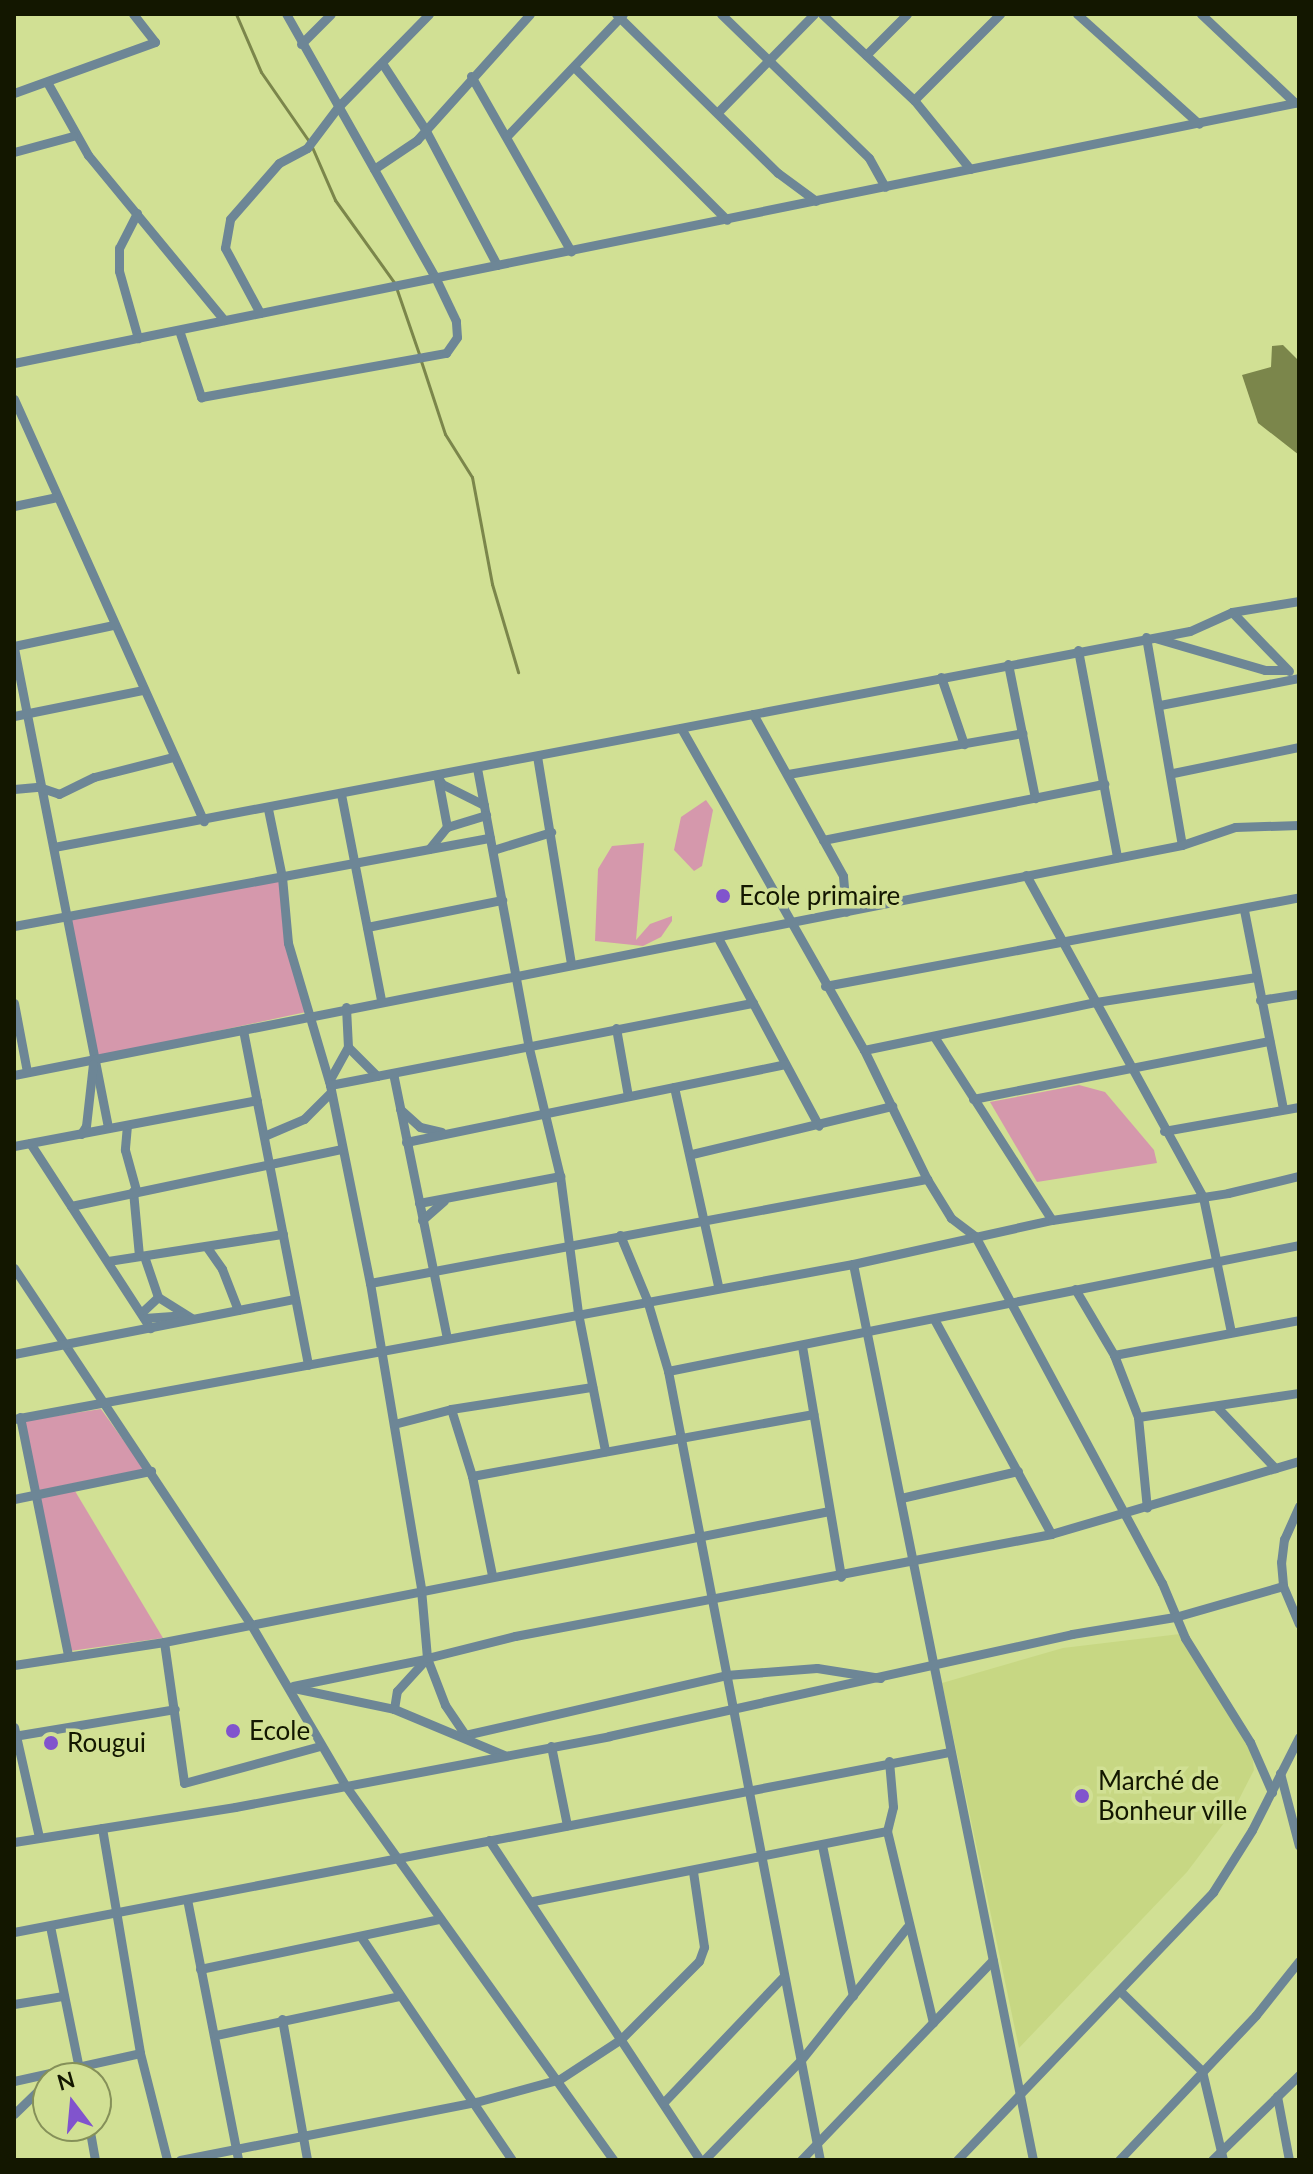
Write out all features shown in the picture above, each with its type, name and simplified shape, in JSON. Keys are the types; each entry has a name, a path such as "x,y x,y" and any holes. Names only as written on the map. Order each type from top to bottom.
{"street":[{"path":"14,93 155,42 133,14"},
{"path":"179,330 201,397 446,353 459,330 435,277 286,14"},
{"path":"301,44 331,14"},
{"path":"260,313 225,248 225,229 236,210 279,163 307,148 338,107 429,14"},
{"path":"374,169 404,150 530,14"},
{"path":"721,14 869,158 885,187"},
{"path":"719,111 814,14"},
{"path":"822,14 914,100 970,169"},
{"path":"866,55 907,14"},
{"path":"914,100 1000,14"},
{"path":"1077,14 1199,124"},
{"path":"1201,14 1297,103"},
{"path":"507,136 620,15 778,173 816,201"},
{"path":"382,63 425,129 497,265"},
{"path":"574,67 727,220"},
{"path":"471,76 571,251"},
{"path":"47,82 73,136 224,320"},
{"path":"14,363 1297,103"},
{"path":"14,152 73,136"},
{"path":"137,213 119,248 119,271 138,338"},
{"path":"14,399 204,821"},
{"path":"14,506 57,497"},
{"path":"54,847 268,809 1078,650 1190,631 1232,612 1299,601"},
{"path":"1232,612 1287,670 1299,677"},
{"path":"108,1128 14,647 114,625"},
{"path":"1148,637 1265,670 1287,670"},
{"path":"1148,637 1173,773 1182,845"},
{"path":"1078,650 1117,857"},
{"path":"1008,664 1035,798"},
{"path":"941,677 964,744"},
{"path":"1160,705 1299,677"},
{"path":"14,716 143,690"},
{"path":"753,714 843,876 846,912"},
{"path":"681,728 864,1050 927,1179 951,1218 975,1236 1008,1304 1126,1515 1175,1617 1250,1742 1272,1792"},
{"path":"788,774 1022,733"},
{"path":"1173,773 1299,747"},
{"path":"537,756 571,963"},
{"path":"14,789 39,787 59,794 94,777 173,757"},
{"path":"477,768 528,1044 548,1111 578,1313 605,1451"},
{"path":"437,776 442,784 485,810"},
{"path":"437,776 447,827"},
{"path":"823,840 1104,784"},
{"path":"341,794 381,1000"},
{"path":"268,809 282,877 288,943 330,1086 370,1283 379,1353 421,1589 427,1658 445,1705 465,1735"},
{"path":"429,849 447,827 485,810"},
{"path":"14,1075 514,973 718,938 1182,845 1235,827 1298,829"},
{"path":"493,850 551,832"},
{"path":"14,926 490,838"},
{"path":"1026,875 1096,1002 1128,1068 1203,1197 1231,1332"},
{"path":"825,986 1244,910 1299,897"},
{"path":"367,927 502,900"},
{"path":"1244,910 1283,1109"},
{"path":"718,938 819,1126"},
{"path":"864,1050 935,1038 1096,1002 1256,977"},
{"path":"1260,1000 1299,994"},
{"path":"14,1003 27,1072"},
{"path":"330,1086 528,1044 753,1003"},
{"path":"264,1136 304,1119 330,1086 348,1047 346,1007"},
{"path":"616,1028 628,1096"},
{"path":"243,1030 308,1365"},
{"path":"935,1038 1052,1220"},
{"path":"973,1099 1269,1041"},
{"path":"348,1047 377,1076"},
{"path":"81,1134 86,1126 94,1059"},
{"path":"406,1142 785,1064"},
{"path":"393,1073 447,1338"},
{"path":"674,1087 692,1154 718,1286"},
{"path":"14,1146 257,1100"},
{"path":"692,1154 819,1126 892,1106"},
{"path":"1164,1131 1299,1107"},
{"path":"400,1109 420,1127 450,1133"},
{"path":"127,1125 125,1150 142,1256 158,1297 185,1310 183,1315"},
{"path":"30,1143 150,1328"},
{"path":"71,1206 134,1191 270,1168 342,1149"},
{"path":"419,1203 560,1176"},
{"path":"68,1655 17,1418 379,1353 718,1286 853,1264 1052,1220 1203,1197 1299,1176"},
{"path":"370,1283 927,1179"},
{"path":"422,1220 450,1197"},
{"path":"108,1261 283,1234"},
{"path":"620,1235 647,1300 668,1371 820,2160"},
{"path":"668,1371 1299,1245"},
{"path":"206,1246 238,1310"},
{"path":"853,1264 868,1330 888,1458 901,1498 915,1563 932,1667 1033,2160"},
{"path":"14,1268 250,1623 345,1785 440,1919 560,2079 613,2160"},
{"path":"1075,1289 1114,1355 1138,1417 1147,1508"},
{"path":"143,1316 158,1297"},
{"path":"14,1354 295,1299"},
{"path":"143,1316 183,1315 194,1319"},
{"path":"934,1319 1051,1534"},
{"path":"1114,1355 1299,1320"},
{"path":"802,1346 841,1577"},
{"path":"394,1424 451,1409 592,1387"},
{"path":"1138,1417 1299,1393"},
{"path":"1216,1406 1275,1468"},
{"path":"451,1409 472,1476 492,1575"},
{"path":"472,1476 813,1414"},
{"path":"289,1687 711,1598 841,1577 1051,1534 1126,1515 1299,1461"},
{"path":"14,1499 151,1471"},
{"path":"901,1498 1018,1471"},
{"path":"1299,1506 1284,1539 1283,1586 1299,1624"},
{"path":"14,1665 164,1642 697,1534 829,1511"},
{"path":"14,1842 551,1746 1175,1617 1283,1586"},
{"path":"164,1642 184,1783 320,1746"},
{"path":"394,1709 397,1691 427,1658"},
{"path":"465,1735 726,1675 817,1668 880,1678"},
{"path":"289,1687 394,1709 465,1735 504,1755"},
{"path":"39,1837 15,1733 175,1709"},
{"path":"957,2160 1213,1892 1272,1792 1299,1737"},
{"path":"551,1746 567,1825"},
{"path":"14,1932 889,1761 950,1752"},
{"path":"889,1761 893,1807 887,1831 907,1927 933,2023"},
{"path":"1280,1773 1299,1846"},
{"path":"102,1828 119,1913 140,2053 167,2160"},
{"path":"533,1901 693,1872 887,1831"},
{"path":"489,1840 533,1901 702,2160 801,2060 907,1927"},
{"path":"822,1845 853,1996"},
{"path":"180,2160 237,2156 302,2137 476,2102 560,2079 621,2039 699,1961 704,1947 693,1872"},
{"path":"187,1899 216,2035 237,2156"},
{"path":"200,1969 440,1919"},
{"path":"50,1926 77,2062"},
{"path":"361,1937 399,1996 476,2102 512,2160"},
{"path":"801,2160 993,1960"},
{"path":"1119,2160 1299,1961"},
{"path":"663,2103 784,1976"},
{"path":"1120,1991 1202,2071 1222,2155"},
{"path":"14,2004 63,1996"},
{"path":"216,2035 399,1996"},
{"path":"282,2019 307,2160"},
{"path":"94,2062 140,2053"},
{"path":"1212,2160 1222,2155 1299,2075"},
{"path":"1277,2096 1289,2160"},
{"path":"14,2114 32,2097"}],"shaded area":[{"path":"1283,345 1299,361 1299,455 1258,423 1242,375 1271,367 1272,346"},
{"path":"706,800 713,810 702,866 694,871 674,850 681,817"},
{"path":"644,843 636,940 650,924 672,916 672,921 661,937 643,946 595,941 598,869 612,846"},
{"path":"279,880 306,1012 96,1057 71,920"},
{"path":"1079,1085 1105,1092 1154,1150 1157,1163 1037,1182 990,1102"},
{"path":"101,1409 144,1469 36,1491 23,1421"},
{"path":"75,1491 163,1638 70,1651 37,1499"},
{"path":"1180,1634 1251,1745 1254,1770 1233,1811 1187,1872 1019,2048 942,1683 1063,1648"}],"waterway":[{"path":"236,14 261,72 308,140"},
{"path":"312,147 335,200 394,282"},
{"path":"397,290 419,354"},
{"path":"421,361 445,434 472,477 492,584 518,672"}],"place":[{"name":"Ecole primaire","path":"723,896"},
{"name":"Ecole","path":"233,1731"},
{"name":"Rougui","path":"51,1743"},
{"name":"Marché de Bonheur ville","path":"1082,1796"}]}
